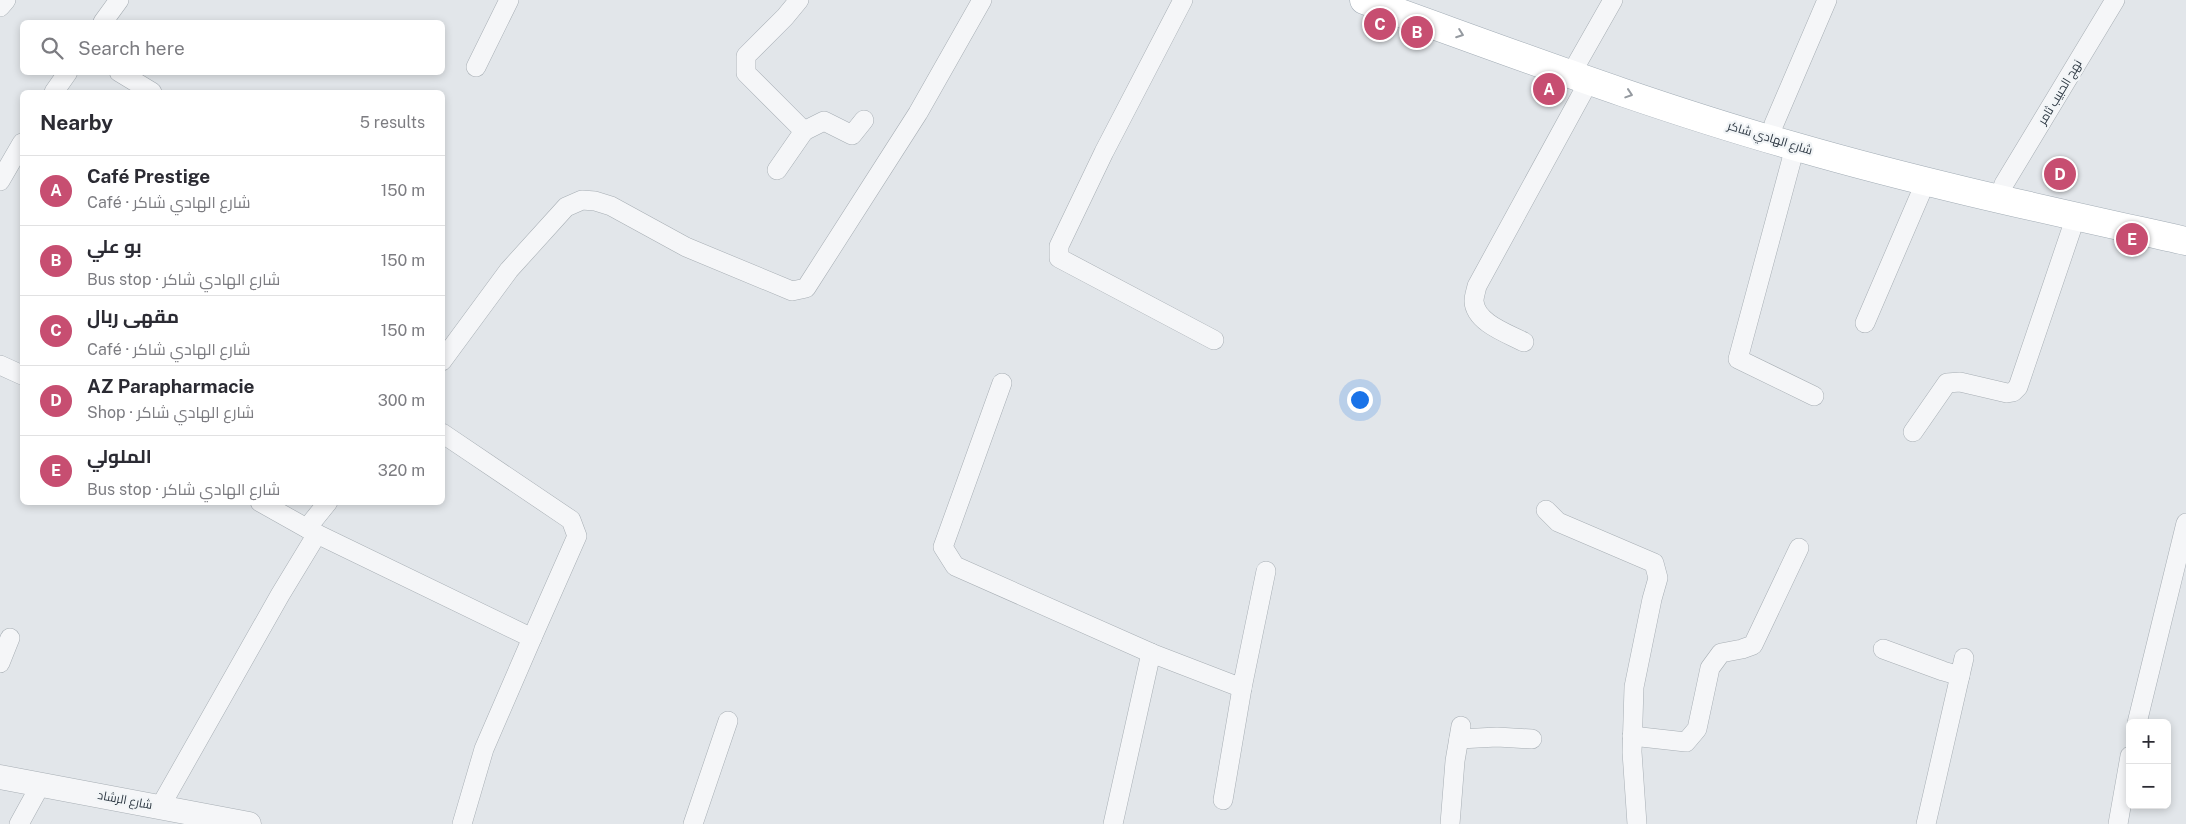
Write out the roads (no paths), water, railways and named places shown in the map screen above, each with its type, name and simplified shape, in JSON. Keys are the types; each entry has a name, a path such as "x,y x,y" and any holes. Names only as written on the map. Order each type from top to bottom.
{"main road":[{"name":"شارع الهادي شاكر","path":"1364,0 1926,181 2002,191 2076,216 2186,241"},
{"name":"شارع الهادي شاكر","path":"1417,0 1580,71 1774,124 1799,140 2002,191 2186,227"}],"street":[{"path":"0,7 6,0"},
{"path":"104,20 119,0"},
{"path":"476,67 509,0"},
{"path":"799,0 785,17 746,56 746,73 804,131"},
{"path":"445,357 509,270 566,207 582,200 595,201 611,206 686,247 792,291 806,288 918,113 982,0"},
{"path":"1183,0 1104,152 1059,246 1059,258 1214,340"},
{"path":"1524,342 1484,320 1476,310 1474,302 1477,286 1614,0"},
{"path":"1774,124 1827,0"},
{"name":"نهج الحبيب ثامر","path":"2002,191 2115,0"},
{"path":"55,90 66,75"},
{"path":"124,75 149,90"},
{"path":"777,170 804,131 824,121 852,135 864,120"},
{"path":"1799,140 1738,359 1814,396"},
{"path":"0,181 20,152"},
{"path":"1865,323 1926,181"},
{"path":"1913,432 1947,383 1960,382 2007,393 2013,392 2018,387 2076,216"},
{"path":"0,365 20,374"},
{"path":"1002,383 944,547 955,566 1151,653 1242,688"},
{"path":"445,435 571,520 577,536 484,749 462,824"},
{"path":"265,505 312,531 532,638"},
{"path":"160,807 275,603 326,505"},
{"path":"1546,510 1558,522 1654,563 1658,578 1634,687 1632,736 1637,824"},
{"path":"2138,719 2186,523"},
{"path":"1632,736 1686,742 1697,729 1710,668 1721,653 1742,649 1753,644 1799,548"},
{"path":"1223,800 1242,688 1266,571"},
{"path":"0,663 10,638"},
{"path":"1883,649 1943,671 1962,667 1926,824"},
{"path":"1113,824 1151,653"},
{"path":"693,824 728,721"},
{"path":"1450,824 1450,804 1460,732 1532,739"},
{"path":"2118,824 2129,764"},
{"name":"شارع الرشاد","path":"0,778 41,784 249,824"},
{"path":"19,824 41,784"}],"place":[{"name":"مقهى ربال","path":"1380,24"},
{"name":"بو علي","path":"1417,32"},
{"name":"Café Prestige","path":"1549,89"},
{"name":"AZ Parapharmacie","path":"2060,174"},
{"name":"الملولي","path":"2132,239"}]}
